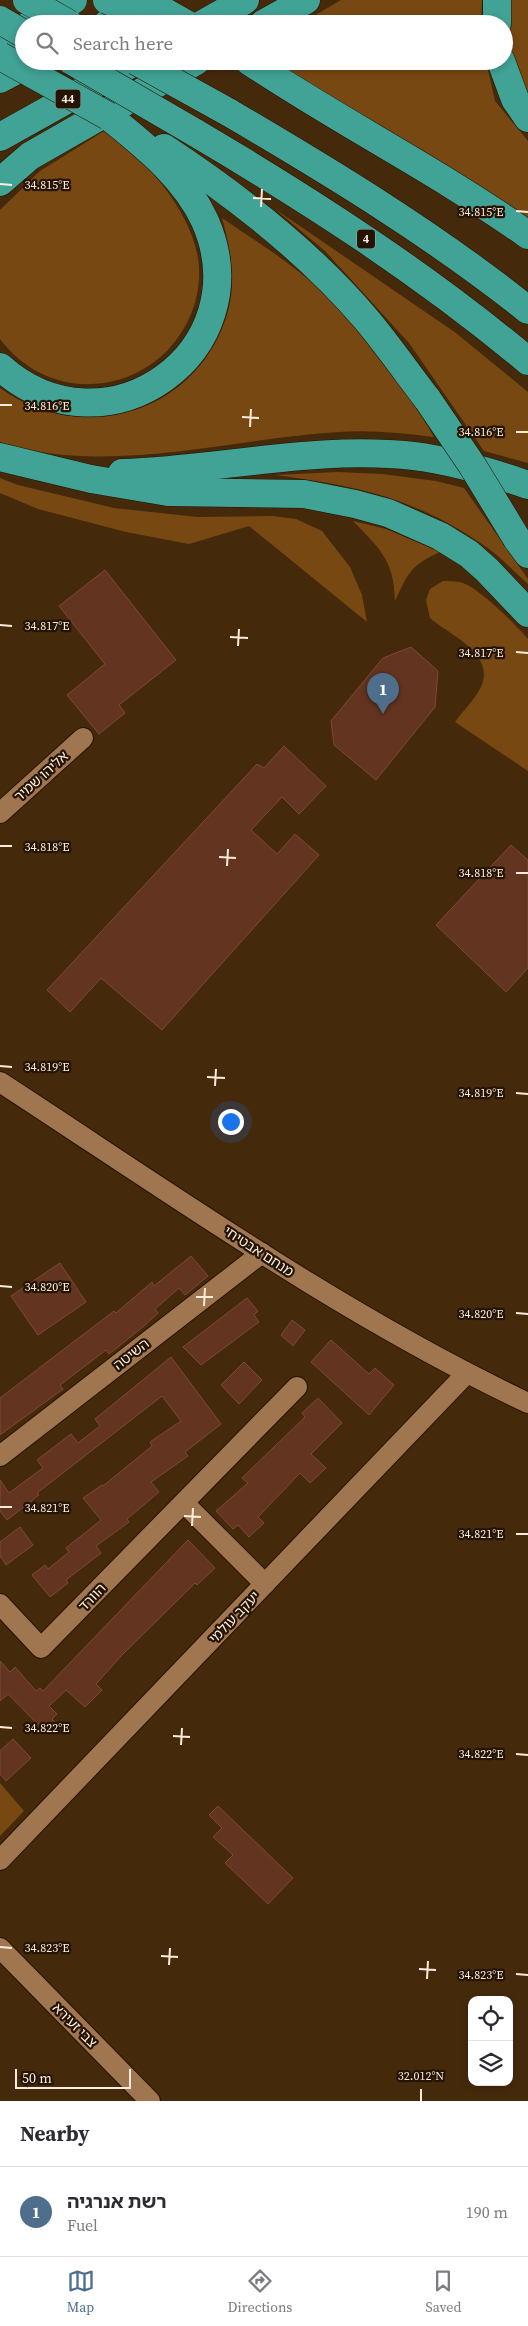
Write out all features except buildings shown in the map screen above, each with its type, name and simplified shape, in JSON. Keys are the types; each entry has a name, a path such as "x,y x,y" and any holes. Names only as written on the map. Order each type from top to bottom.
{"highway":[{"path":"26,0 53,15"},
{"path":"47,15 73,0"},
{"path":"107,0 138,15"},
{"path":"144,0 170,15"},
{"path":"125,15 154,0"},
{"path":"219,15 245,0"},
{"path":"279,15 306,0"},
{"path":"496,15 497,0"},
{"path":"0,20 15,29"},
{"path":"0,42 15,33"},
{"path":"0,56 15,63"},
{"path":"0,78 16,70"},
{"path":"0,367 25,387 43,395 80,403 101,403 131,397 159,382 181,363 200,341 213,310 216,291 217,257 205,220 161,153 118,108 32,70"},
{"name":"4","path":"87,70 271,177 399,261 453,300 528,360"},
{"name":"44","path":"0,137 120,70"},
{"path":"152,70 228,112 418,228 528,310"},
{"path":"0,182 30,156 118,108 181,70"},
{"path":"255,70 281,82"},
{"path":"263,70 430,170 528,235"},
{"path":"504,70 515,100 528,118"},
{"path":"0,157 118,108"},
{"path":"161,153 260,218 304,254 365,318 428,400 472,465 523,547"},
{"path":"65,473 142,473 290,458 372,454 412,456 446,461 528,485"},
{"path":"0,457 117,484 168,492 304,494 388,513 440,536 469,554 511,593 528,613"}],"street":[{"name":"אליהו שמיר","path":"0,813 82,738"},
{"name":"מנחם אבטיחי","path":"0,1082 262,1253 364,1316 466,1374 528,1404"},
{"name":"השיטה","path":"0,1456 262,1253"},
{"name":"יעקב עולמי","path":"0,1860 466,1374"},
{"name":"הוורד","path":"0,1604 40,1648 296,1387"},
{"path":"184,1503 265,1584"},
{"name":"צבי זעירא","path":"0,1948 150,2101"}],"shaded area":[{"path":"341,0 482,0 481,15 315,15"},
{"path":"510,0 528,0 528,96 517,73 514,61 513,15 510,15"},
{"path":"280,70 488,70 495,101 528,141 528,221"},
{"path":"109,128 151,171 175,203 193,239 198,258 198,287 191,314 175,341 155,362 130,376 103,383 75,383 48,376 22,362 0,339 0,210 40,171"},
{"path":"275,209 456,333 528,392 528,463 484,451 409,343 325,251"},
{"path":"222,218 299,272 345,314 394,374 434,437 386,432 339,432 125,456 82,456 41,452 0,442 0,388 32,406 66,415 100,417 133,411 163,397 190,376 212,349 227,315 230,303 232,266"},
{"path":"338,472 382,474 436,481 464,488 528,579 528,584 486,546 430,514 381,495 330,483 275,475"},
{"path":"0,478 18,485 114,508 197,517 273,516 296,519 322,531 350,567 362,595 367,622 249,526 189,544 126,532 38,509 0,493"},
{"path":"353,521 386,529 440,552 416,566 403,583 395,601 392,575 384,556"},
{"path":"443,581 459,582 476,590 505,615 528,639 528,771 455,722 481,687 484,675 482,664 468,646 430,618 426,600 430,589"},
{"path":"0,1783 24,1811 0,1836"}],"place":[{"name":"רשת אנרגיה","path":"383,714"}]}
